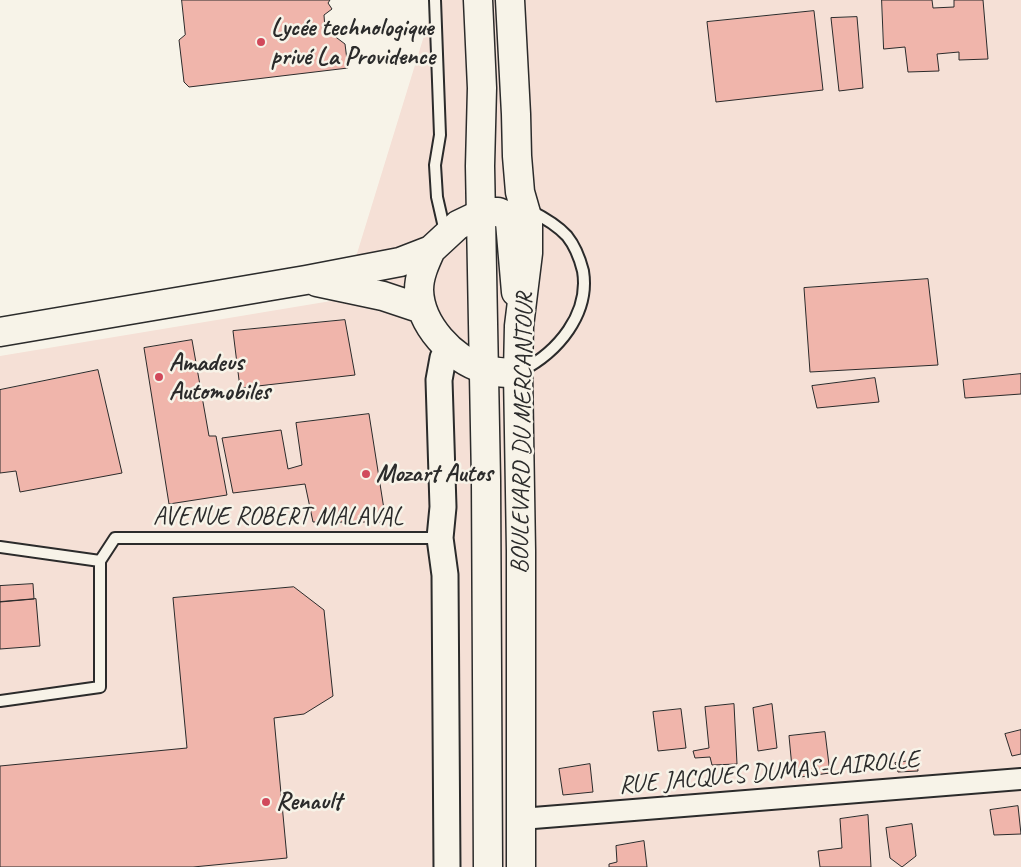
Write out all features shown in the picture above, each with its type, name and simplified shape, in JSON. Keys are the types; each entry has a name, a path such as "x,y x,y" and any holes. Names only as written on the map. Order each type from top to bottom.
{"main road":[{"name":"BOULEVARD DU MERCANTOUR","path":"478,0 482,88 481,214 488,867"},
{"name":"BOULEVARD DU MERCANTOUR","path":"510,0 517,156 520,192 528,220 528,253 519,326 518,373 521,551 521,867"},
{"path":"0,332 306,280 400,262 438,242 458,225 488,212 498,212 508,216 510,222 519,326"},
{"path":"438,242 423,265 419,292 422,309 438,336 457,356 484,370 505,374 518,373"},
{"path":"306,280 383,296 422,309"}],"street":[{"path":"447,867 445,575 440,538 443,507 439,380 443,358 450,349"},
{"name":"RUE JACQUES DUMAS-LAIROLLE","path":"521,819 1021,779"}],"lane":[{"path":"435,0 440,134 435,165 438,242"},
{"path":"518,373 536,364 564,338 581,306 585,283 580,259 568,237 546,220 524,208"},
{"name":"AVENUE ROBERT MALAVAL","path":"100,561 115,538 440,538"},
{"path":"0,547 100,561 100,686 0,701"}],"shaded area":[{"path":"435,0 1021,0 1021,867 0,867 0,356 343,299"}],"building":[{"name":"Lycée technologique privé La Providence","path":"182,0 330,0 328,3 332,9 324,15 325,29 345,44 348,68 189,87 184,82 179,40 185,35"},
{"path":"882,0 932,0 933,8 954,7 954,0 983,0 988,59 959,60 959,52 937,54 939,71 908,72 905,47 884,49"},
{"path":"814,11 823,90 716,102 707,22"},
{"path":"857,17 863,88 839,91 831,18"},
{"path":"928,279 938,365 810,372 804,288"},
{"path":"345,320 355,375 240,388 233,331"},
{"path":"192,340 209,436 216,436 227,495 169,504 144,348"},
{"path":"98,370 122,473 20,492 16,471 0,473 0,390"},
{"path":"1021,374 1021,394 965,398 963,380"},
{"path":"875,378 879,402 817,408 812,386"},
{"path":"369,414 386,522 313,522 305,484 233,493 222,438 281,430 288,469 302,465 296,423"},
{"path":"33,584 34,599 0,602 0,586"},
{"path":"294,587 324,610 333,696 304,714 274,718 287,858 193,867 0,867 0,766 187,748 173,598"},
{"path":"36,599 40,646 0,649 0,602"},
{"path":"734,704 737,764 712,765 710,757 695,758 693,751 709,748 705,707"},
{"path":"772,704 777,748 758,751 753,708"},
{"path":"681,709 686,748 658,751 653,712"},
{"path":"1021,730 1021,754 1012,756 1005,734"},
{"path":"825,732 830,773 793,778 789,736"},
{"path":"917,760 918,771 898,772 895,763"},
{"path":"590,764 593,792 563,795 559,769"},
{"path":"1018,806 1021,834 994,835 990,810"},
{"path":"868,815 871,867 820,867 818,851 842,848 840,819"},
{"path":"912,824 916,856 902,867 890,858 886,828"},
{"path":"644,841 647,867 609,867 609,864 617,862 616,846"}],"place":[{"name":"Lycée technologique privé La Providence","path":"261,42"},
{"name":"Amadeus Automobiles","path":"159,377"},
{"name":"Mozart Autos","path":"366,474"},
{"name":"Renault","path":"266,802"}]}
